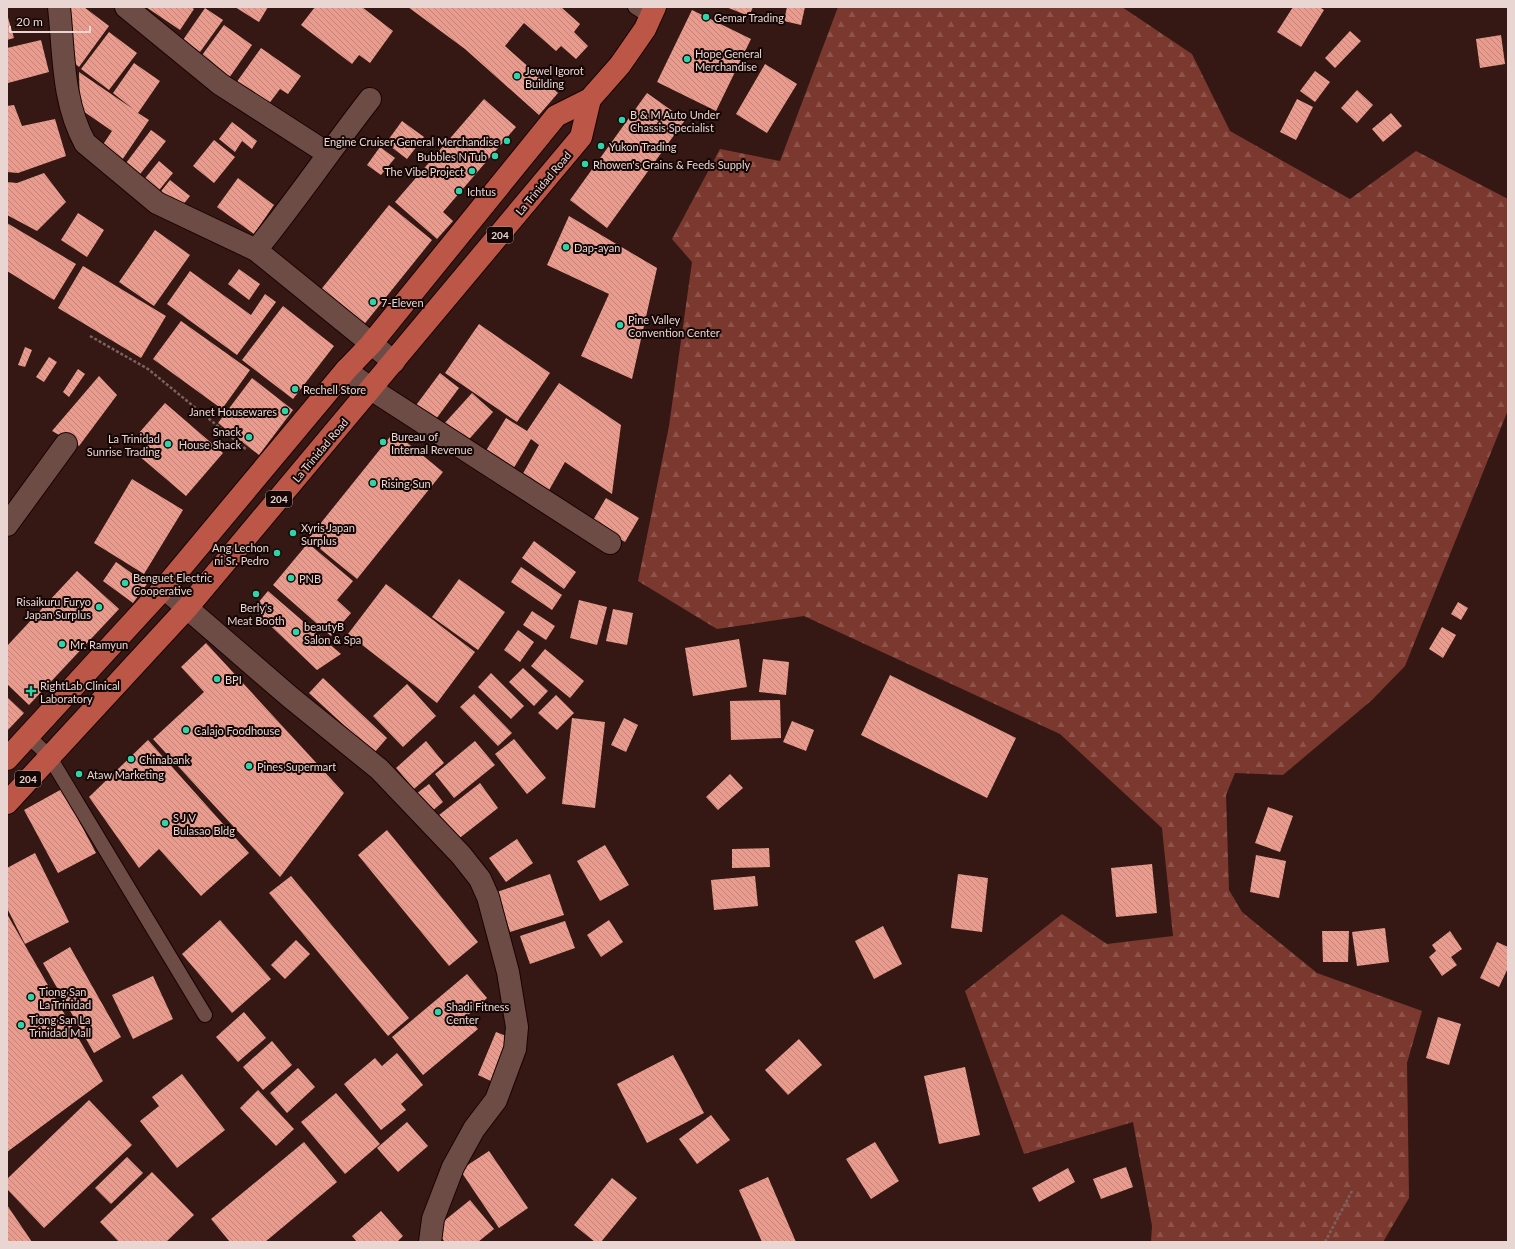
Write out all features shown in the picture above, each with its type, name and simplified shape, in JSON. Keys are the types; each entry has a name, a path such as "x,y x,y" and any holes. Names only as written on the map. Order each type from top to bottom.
{"highway":[{"name":"La Trinidad Road","path":"7,759 164,588 346,370 371,344 556,116 590,99 620,65 645,30 647,10"},
{"name":"La Trinidad Road","path":"8,799 50,756 187,608 394,362 581,137 590,99"}],"street":[{"path":"59,7 68,101 78,130 85,143 157,203 256,250 394,362"},
{"path":"126,7 220,84 327,153"},
{"path":"256,250 284,215 327,153 370,99"},
{"path":"346,370 370,389 610,543"},
{"path":"7,525 66,444"},
{"path":"164,588 290,697 379,769 461,855 480,879 488,897 498,929 509,980 517,1027 515,1049 496,1100 474,1129 453,1167 434,1219 430,1242"}],"lane":[{"path":"28,736 50,756 205,1015"}],"path":[{"path":"90,336 148,369 267,466"},
{"path":"1325,1242 1352,1191"}],"green space":[{"path":"838,7 1122,7 1192,54 1230,131 1350,199 1416,151 1508,199 1508,410 1405,666 1372,700 1283,775 1235,773 1226,795 1229,890 1242,912 1317,973 1422,1011 1407,1063 1409,1198 1383,1242 1151,1242 1152,1226 1133,1122 1024,1154 965,991 1062,914 1107,944 1173,936 1162,828 1060,734 804,616 717,629 638,581 669,426 692,262 672,239 720,149 780,161"}],"building":[{"path":"66,7 84,7 109,26 79,67 74,63"},
{"path":"146,7 191,7 194,9 180,30"},
{"path":"235,7 268,7 259,22"},
{"path":"315,7 362,7 393,31 370,63 359,55 352,64 301,25"},
{"name":"Jewel Igorot Building","path":"408,7 561,7 580,24 574,32 588,46 576,59 561,46 556,51 524,23 505,46 558,93 539,115 465,49"},
{"path":"726,7 753,7 749,16"},
{"path":"787,7 805,7 801,25 784,21"},
{"path":"1293,7 1319,7 1324,10 1301,47 1277,32"},
{"path":"205,8 223,20 200,52 183,40"},
{"path":"692,10 751,39 716,111 657,82"},
{"path":"7,14 14,38 7,40"},
{"path":"224,25 252,45 229,78 200,58"},
{"path":"1350,31 1361,41 1335,68 1325,58"},
{"path":"109,32 137,53 109,90 81,69"},
{"path":"1501,35 1505,64 1480,68 1476,39"},
{"path":"41,40 49,72 8,83 7,48"},
{"path":"261,48 301,76 288,94 280,89 268,105 236,83"},
{"path":"134,63 160,81 138,113 149,120 118,166 98,152 112,131 80,109 79,72 133,109 113,93"},
{"path":"765,64 797,84 767,133 736,114"},
{"path":"1315,71 1330,82 1315,102 1300,91"},
{"path":"1357,90 1373,105 1357,123 1341,108"},
{"path":"647,93 685,120 607,228 570,200"},
{"path":"484,99 516,127 443,212 453,221 437,239 395,202"},
{"path":"1297,99 1313,107 1296,140 1280,132"},
{"path":"14,105 22,126 55,119 66,156 18,173 7,172 7,106"},
{"path":"1391,113 1402,126 1383,142 1372,129"},
{"path":"402,121 424,137 407,159 386,143"},
{"path":"232,122 257,141 252,149 242,141 235,152 219,139"},
{"path":"151,130 166,141 137,178 123,167"},
{"path":"214,140 235,157 214,183 193,166"},
{"path":"380,147 395,158 381,175 367,165"},
{"path":"159,161 173,173 156,194 142,182"},
{"path":"44,173 66,202 37,231 7,215 7,182 17,183"},
{"path":"238,178 274,205 254,234 217,207"},
{"path":"170,180 190,196 178,211 158,195"},
{"path":"389,205 432,240 362,327 319,292"},
{"path":"78,213 104,230 87,257 61,240"},
{"name":"Pine Valley Convention Center","path":"569,216 657,268 632,379 581,356 609,294 547,265"},
{"path":"7,223 76,264 54,300 7,271"},
{"path":"155,230 190,255 154,306 119,282"},
{"path":"83,266 166,316 141,358 58,308"},
{"path":"239,269 260,284 249,300 228,284"},
{"path":"190,271 251,315 265,294 276,302 237,355 167,304"},
{"path":"283,306 334,346 293,399 242,360"},
{"path":"181,321 250,370 222,409 153,359"},
{"path":"479,324 550,373 517,422 445,373"},
{"path":"25,347 32,350 25,367 18,365"},
{"path":"49,357 57,362 44,382 36,377"},
{"path":"78,369 85,374 69,397 63,392"},
{"path":"440,373 459,388 433,423 414,408"},
{"path":"99,376 117,395 79,446 52,431"},
{"path":"252,378 293,410 259,455 218,423"},
{"path":"559,383 621,425 612,494 565,462 548,492 521,477 539,445 531,439 512,471 484,454 506,418 527,431"},
{"path":"472,393 493,412 464,445 443,425"},
{"path":"165,403 223,453 186,496 138,455 150,442 139,433"},
{"path":"394,432 443,472 357,579 308,539"},
{"path":"132,479 183,510 144,574 94,543"},
{"path":"606,498 639,518 625,542 592,522"},
{"path":"534,541 576,572 564,589 522,558"},
{"path":"308,543 353,581 337,600 351,613 331,636 273,585"},
{"name":"Benguet Electric Cooperative","path":"116,562 147,584 133,603 103,581"},
{"path":"521,567 562,595 552,610 511,582"},
{"path":"77,571 119,609 29,705 7,684 7,646"},
{"path":"459,579 505,612 478,650 432,617"},
{"path":"386,584 475,652 437,703 348,634"},
{"name":"beautyB Salon & Spa","path":"268,591 341,654 317,670 253,609"},
{"path":"579,600 607,607 597,645 570,638"},
{"path":"1458,602 1468,608 1461,620 1451,614"},
{"path":"613,609 633,613 627,645 606,641"},
{"path":"532,611 555,626 546,640 523,625"},
{"path":"1442,627 1456,635 1443,658 1429,649"},
{"path":"518,630 534,642 520,662 504,650"},
{"path":"739,639 747,687 693,696 685,648"},
{"name":"Pines Supermart","path":"206,643 344,793 280,877 153,739 204,692 181,667"},
{"path":"545,649 584,681 570,698 531,666"},
{"path":"763,659 789,662 786,695 759,692"},
{"path":"523,668 548,691 534,706 509,682"},
{"path":"491,673 524,706 511,719 478,687"},
{"path":"890,675 1016,738 987,798 861,735"},
{"path":"323,678 387,738 374,753 309,693"},
{"path":"407,684 436,716 403,747 373,716"},
{"path":"474,694 512,733 498,746 460,707"},
{"path":"556,695 574,713 557,730 538,713"},
{"path":"7,697 24,713 7,731"},
{"path":"780,700 781,738 731,740 730,701"},
{"path":"572,718 605,722 595,808 562,804"},
{"path":"624,718 638,725 626,752 611,745"},
{"path":"792,721 814,730 806,751 783,742"},
{"path":"514,739 546,778 527,794 495,754"},
{"name":"S J V Bulasao Bldg","path":"148,740 249,853 201,896 159,849 139,868 89,797"},
{"path":"426,741 444,763 414,789 396,768"},
{"path":"475,741 495,765 454,798 435,774"},
{"path":"730,774 743,788 718,810 706,797"},
{"path":"480,783 498,808 457,840 439,815"},
{"path":"429,784 443,802 426,816 412,797"},
{"path":"62,789 96,853 58,873 24,810"},
{"path":"1268,807 1293,816 1280,852 1255,843"},
{"path":"387,830 478,942 449,966 358,855"},
{"path":"517,839 533,863 506,882 489,858"},
{"path":"605,845 629,885 600,901 577,861"},
{"path":"769,848 770,867 732,868 732,849"},
{"path":"35,853 69,922 25,944 7,908 7,868"},
{"path":"1256,855 1286,861 1279,898 1250,892"},
{"path":"1152,864 1157,913 1116,917 1111,868"},
{"path":"550,874 564,915 510,932 497,892"},
{"path":"958,874 988,878 982,932 951,928"},
{"path":"291,876 409,1018 388,1036 269,893"},
{"path":"755,876 758,906 714,910 711,880"},
{"name":"Tiong San La Trinidad","path":"7,914 103,1081 7,1152"},
{"path":"220,920 271,979 232,1013 182,954"},
{"path":"609,920 623,942 601,957 587,935"},
{"path":"565,921 575,948 530,964 520,936"},
{"path":"883,926 902,964 874,979 855,941"},
{"path":"1385,928 1389,962 1357,966 1352,932"},
{"path":"1322,931 1349,931 1348,962 1323,962"},
{"path":"1450,931 1462,949 1451,957 1457,965 1442,976 1429,957 1436,951 1432,945"},
{"path":"296,940 310,954 285,979 271,965"},
{"path":"1497,942 1508,947 1508,968 1499,987 1480,978"},
{"path":"70,947 121,1037 94,1053 43,963"},
{"path":"467,974 487,998 467,1016 478,1029 423,1075 392,1037"},
{"path":"153,976 173,1019 133,1039 112,995"},
{"path":"244,1012 266,1038 238,1062 216,1037"},
{"path":"1438,1017 1461,1024 1449,1065 1426,1058"},
{"path":"496,1032 511,1038 493,1082 478,1075"},
{"path":"799,1039 822,1065 788,1095 765,1070"},
{"path":"272,1041 292,1065 263,1090 243,1067"},
{"path":"397,1053 423,1085 401,1104 406,1110 381,1130 344,1084 375,1058 382,1066"},
{"path":"673,1055 704,1113 647,1143 617,1084"},
{"path":"965,1067 980,1135 939,1144 924,1076"},
{"path":"298,1068 315,1087 287,1113 270,1093"},
{"path":"182,1074 225,1130 177,1168 140,1121 159,1106 152,1097"},
{"path":"258,1090 294,1129 276,1146 240,1108"},
{"path":"336,1093 380,1144 345,1174 301,1122"},
{"path":"89,1100 132,1145 44,1228 7,1189 7,1179"},
{"path":"711,1115 730,1140 697,1164 679,1139"},
{"path":"407,1122 428,1146 398,1172 377,1148"},
{"path":"304,1142 337,1182 265,1242 230,1242 211,1219"},
{"path":"875,1142 899,1181 871,1199 846,1159"},
{"path":"489,1151 528,1208 499,1228 460,1170"},
{"path":"127,1157 143,1173 111,1204 95,1188"},
{"path":"1126,1167 1133,1187 1101,1199 1093,1179"},
{"path":"1068,1168 1075,1182 1039,1202 1032,1188"},
{"path":"152,1172 194,1215 166,1242 119,1242 100,1222"},
{"path":"768,1177 796,1242 762,1242 739,1190"},
{"path":"612,1178 637,1198 601,1242 595,1242 574,1225"},
{"path":"470,1200 494,1229 478,1242 445,1242 434,1229"},
{"path":"7,1205 32,1242 7,1242"},
{"path":"381,1211 403,1236 397,1242 357,1242 352,1236"}],"place":[{"name":"Gemar Trading","path":"706,17"},
{"name":"Hope General Merchandise","path":"687,59"},
{"name":"Jewel Igorot Building","path":"517,76"},
{"name":"B & M Auto Under Chassis Specialist","path":"622,120"},
{"name":"Engine Cruiser General Merchandise","path":"507,141"},
{"name":"Yukon Trading","path":"601,146"},
{"name":"Bubbles N Tub","path":"495,156"},
{"name":"Rhowen's Grains & Feeds Supply","path":"585,164"},
{"name":"The Vibe Project","path":"472,171"},
{"name":"Ichtus","path":"459,191"},
{"name":"Dap-ayan","path":"566,247"},
{"name":"7-Eleven","path":"373,302"},
{"name":"Pine Valley Convention Center","path":"620,325"},
{"name":"Rechell Store","path":"295,389"},
{"name":"Janet Housewares","path":"285,411"},
{"name":"Snack House Shack","path":"249,437"},
{"name":"Bureau of Internal Revenue","path":"383,442"},
{"name":"La Trinidad Sunrise Trading","path":"168,444"},
{"name":"Rising Sun","path":"373,483"},
{"name":"Xyris Japan Surplus","path":"293,533"},
{"name":"Ang Lechon ni Sr. Pedro","path":"277,553"},
{"name":"PNB","path":"291,578"},
{"name":"Benguet Electric Cooperative","path":"125,583"},
{"name":"Berly's Meat Booth","path":"256,594"},
{"name":"Risaikuru Furyo Japan Surplus","path":"99,607"},
{"name":"beautyB Salon & Spa","path":"296,632"},
{"name":"Mr. Ramyun","path":"62,644"},
{"name":"BPI","path":"217,679"},
{"name":"RightLab Clinical Laboratory","path":"31,691"},
{"name":"Calajo Foodhouse","path":"186,730"},
{"name":"Chinabank","path":"131,759"},
{"name":"Pines Supermart","path":"249,766"},
{"name":"Ataw Marketing","path":"79,774"},
{"name":"S J V Bulasao Bldg","path":"165,823"},
{"name":"Tiong San La Trinidad","path":"31,997"},
{"name":"Shadi Fitness Center","path":"438,1012"},
{"name":"Tiong San La Trinidad Mall","path":"21,1025"}]}
